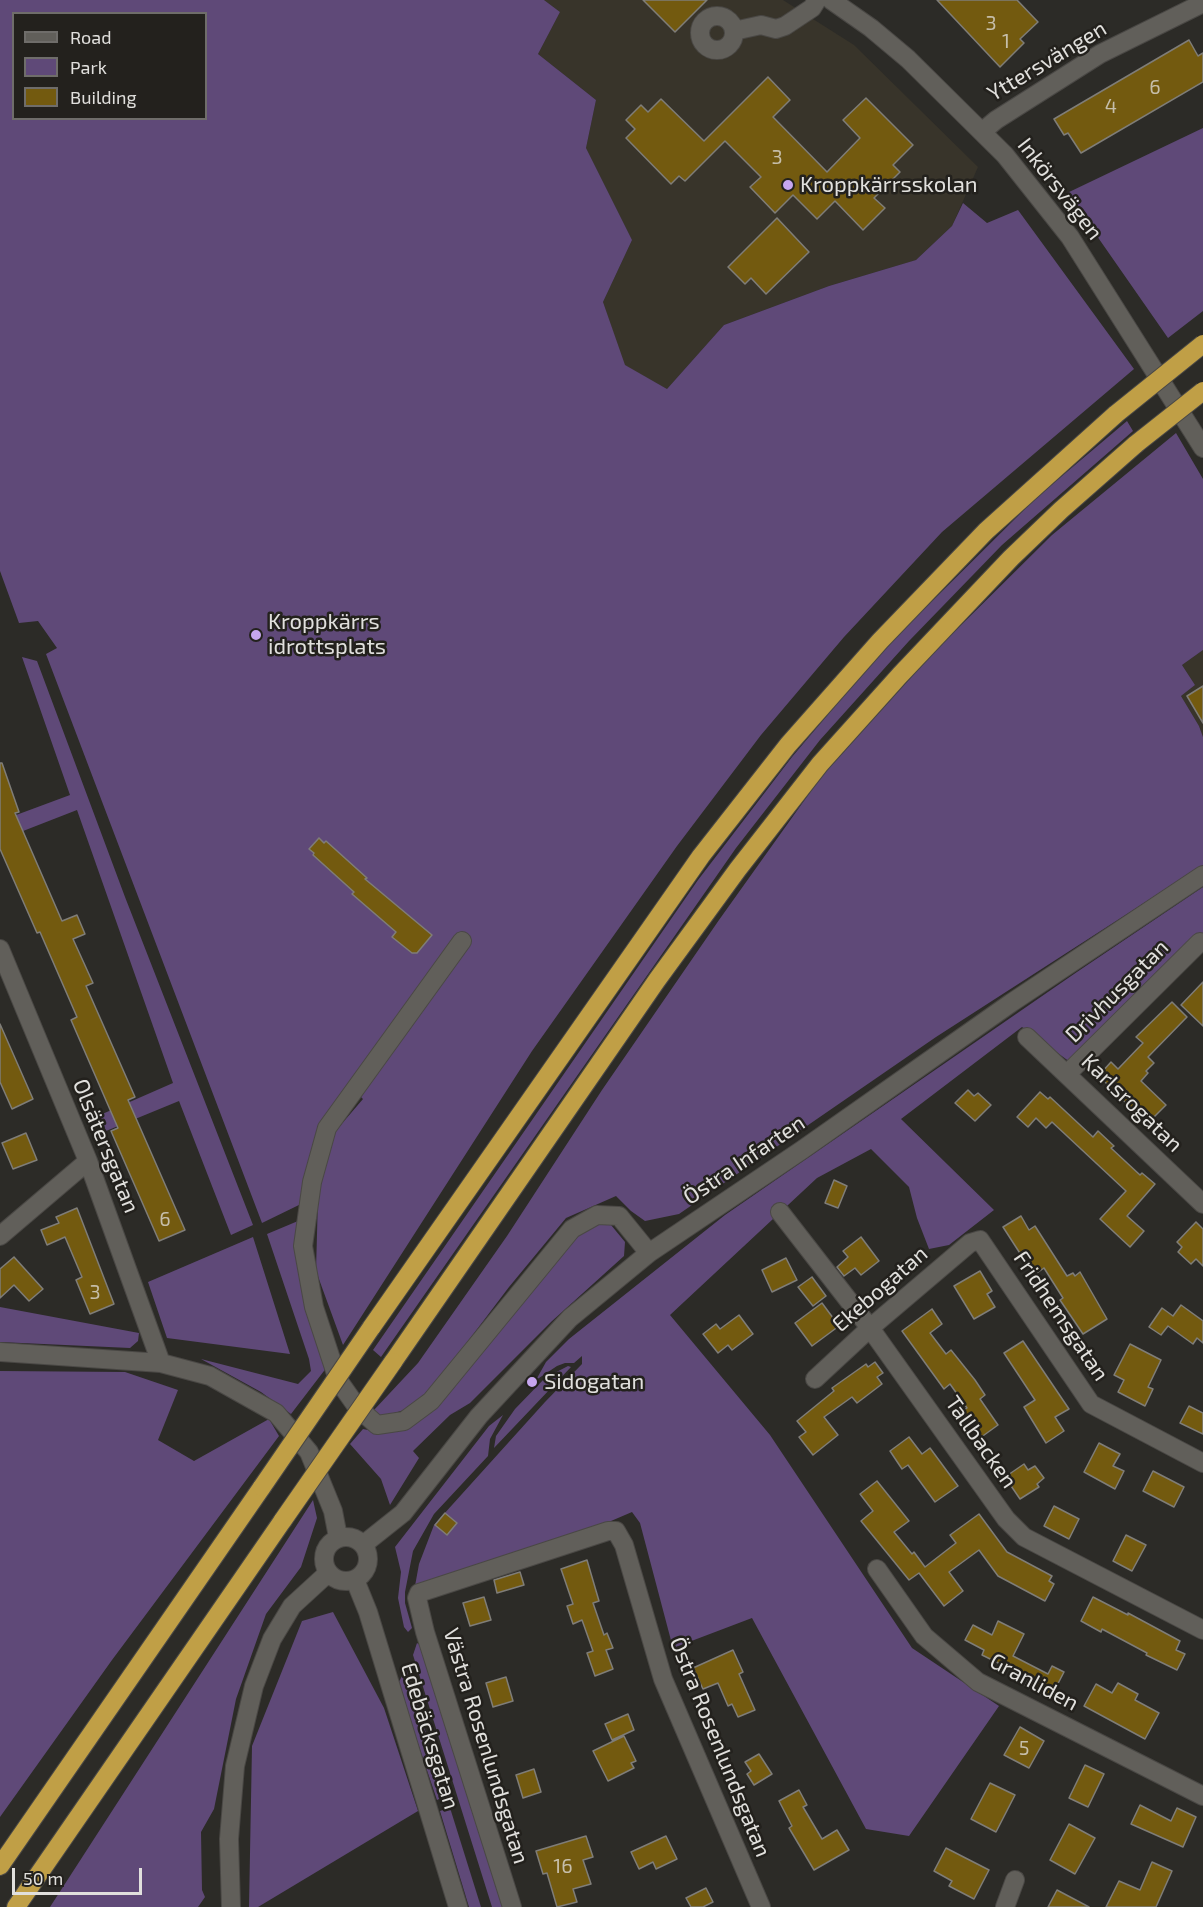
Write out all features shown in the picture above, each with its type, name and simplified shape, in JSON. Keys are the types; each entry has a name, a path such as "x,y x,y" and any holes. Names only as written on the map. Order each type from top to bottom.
{"highway":[{"path":"0,1866 371,1328 701,856 788,745 880,641 986,531 1116,414 1203,344"},
{"path":"16,1907 657,980 738,869 820,764 900,675 1060,510 1136,444 1203,391"}],"street":[{"path":"734,31 760,26 776,29 785,26 812,8 817,0"},
{"name":"Inkörsvägen","path":"831,0 908,58 1005,155 1070,237 1203,448"},
{"name":"Yttersvängen","path":"983,131 996,120 1100,54 1203,3"},
{"name":"Östra Infarten","path":"364,1544 403,1514 479,1416 570,1318 649,1253 802,1150 1011,1003 1203,875"},
{"path":"462,940 327,1128 315,1171 303,1246 314,1307 338,1380 357,1407 377,1425 404,1421 431,1401 572,1228 597,1215 620,1216 649,1253"},
{"name":"Drivhusgatan","path":"1067,1074 1200,942"},
{"name":"Olsätersgatan","path":"0,949 88,1161 161,1363"},
{"name":"Karlsrogatan","path":"1027,1037 1203,1204"},
{"path":"0,1236 88,1161"},
{"name":"Tallbacken","path":"780,1212 870,1328 1006,1519 1024,1537 1203,1630"},
{"name":"Ekebogatan","path":"815,1379 870,1328 970,1243 980,1240"},
{"name":"Fridhemsgatan","path":"980,1240 1091,1404 1203,1463"},
{"path":"0,1353 161,1363 210,1376 276,1413 309,1452 333,1511 338,1537"},
{"name":"Östra Rosenlundsgatan","path":"417,1598 419,1593 598,1534 616,1531 624,1545 663,1679 761,1907"},
{"path":"338,1537 354,1537 364,1544 369,1556 367,1568 355,1580 338,1580 328,1573 324,1564 324,1554 328,1545 338,1537"},
{"name":"Granliden","path":"877,1569 924,1636 978,1682 1203,1796"},
{"path":"231,1907 229,1839 235,1766 254,1686 272,1639 292,1606 328,1573"},
{"name":"Edebäcksgatan","path":"355,1580 368,1612 458,1907"},
{"name":"Västra Rosenlundsgatan","path":"417,1598 425,1632 512,1907"},
{"path":"1005,1907 1015,1880"}],"shaded area":[{"name":"Kroppkärrsskolan","path":"544,0 783,0 854,45 978,167 952,226 916,260 829,286 724,325 667,389 624,365 603,302 632,240 586,148 596,100 538,54 560,12"},
{"path":"1203,650 1203,737 1181,696 1195,685 1182,665"}],"green space":[{"path":"0,0 544,0 560,12 538,54 596,100 586,148 632,240 603,302 625,365 667,389 724,325 829,286 916,260 952,226 963,203 987,223 1018,210 1134,369 942,532 844,637 761,735 677,846 532,1051 343,1345 316,1271 318,1197 333,1134 363,1099 348,1084 301,1204 262,1223 46,654 57,648 38,621 19,623 0,571"},
{"path":"1203,128 1203,311 1168,338 1067,193"},
{"path":"1127,421 1133,431 1002,545 909,641 820,740 736,848 381,1357 373,1350 698,880 792,757 879,654 1036,498"},
{"path":"1176,433 1203,479 1203,650 1182,665 1195,685 1181,696 1203,737 1203,865 936,1037 679,1214 645,1221 616,1196 566,1218 509,1287 431,1390 411,1408 381,1417 374,1410 418,1363 507,1236 602,1090 821,777 934,652 1052,535"},
{"path":"22,657 37,661 125,897 253,1225 231,1235 179,1101 106,1131 100,1115 173,1083 77,810 0,840 0,821 70,795"},
{"path":"1203,887 1203,933 1070,1062 1022,1027 901,1119 994,1210 949,1245 929,1249 917,1218 909,1187 871,1149 817,1178 670,1315 770,1435 912,1648 999,1706 909,1836 866,1829 752,1618 673,1648 640,1523 632,1512 415,1586 419,1564 434,1525 582,1364 582,1356 574,1363 557,1366 536,1380 546,1362 569,1339 725,1215"},
{"path":"298,1221 327,1367 291,1414 261,1392 201,1359 298,1384 311,1371 267,1234"},
{"path":"597,1222 611,1225 625,1242 624,1256 552,1321 470,1403 450,1415 413,1451 419,1458 390,1505 381,1479 350,1444 363,1429 383,1433 403,1428 570,1241"},
{"path":"253,1237 290,1354 167,1338 148,1282"},
{"path":"0,1307 139,1333 138,1341 130,1348 0,1342"},
{"path":"568,1366 571,1367 494,1448 496,1436 515,1409 545,1378"},
{"path":"0,1371 125,1372 178,1390 158,1440 194,1461 269,1419 279,1436 112,1660 0,1817"},
{"path":"503,1415 490,1439 488,1456 434,1514 413,1551 405,1592 405,1603 412,1628 408,1632 404,1627 398,1598 401,1572 395,1547 489,1426"},
{"path":"313,1500 317,1518 301,1567 266,1614 236,1699 214,1809 201,1832 202,1890 205,1897 198,1907 50,1907"},
{"path":"333,1612 384,1708 418,1811 258,1907 249,1907 252,1746 302,1621"},
{"path":"417,1643 424,1648 503,1907 492,1907 413,1655"},
{"path":"406,1668 445,1796 437,1800 398,1684"},
{"path":"449,1808 481,1907 469,1907 440,1811"}],"building":[{"path":"643,0 707,0 675,32"},
{"path":"937,0 1017,0 1038,22 1020,39 1024,43 1000,67"},
{"path":"1189,40 1198,56 1203,53 1203,82 1081,153 1068,133 1064,135 1054,119"},
{"path":"768,77 790,100 773,117 827,172 860,138 843,120 866,98 913,145 893,165 900,172 874,198 885,208 863,230 835,201 817,219 793,195 775,213 750,187 761,177 725,141 685,181 679,176 671,184 626,138 635,129 626,120 641,105 648,112 661,99 704,141"},
{"path":"777,218 809,252 766,294 751,278 745,284 728,267"},
{"path":"1203,686 1203,723 1187,696"},
{"path":"0,763 2,763 19,812 15,813 62,921 77,915 85,934 73,939 93,983 86,986 135,1097 128,1100 185,1230 159,1241 111,1131 118,1128 71,1020 77,1017 0,849"},
{"path":"319,838 324,843 326,841 367,878 365,879 432,935 417,953 412,953 392,937 396,932 352,894 354,892 313,855 314,853 309,849"},
{"path":"1203,982 1203,1026 1181,1005"},
{"path":"1172,1002 1187,1017 1148,1057 1154,1063 1146,1071 1148,1073 1141,1081 1166,1105 1147,1124 1104,1081 1106,1078 1101,1073 1111,1062 1118,1069 1143,1043 1136,1037"},
{"path":"0,1024 33,1099 12,1109 0,1082"},
{"path":"968,1090 974,1096 978,1093 991,1105 975,1121 955,1103"},
{"path":"1040,1092 1048,1099 1050,1097 1093,1137 1098,1131 1114,1146 1111,1148 1140,1175 1142,1173 1155,1184 1127,1216 1144,1231 1130,1247 1100,1219 1126,1191 1052,1122 1046,1128 1036,1118 1028,1127 1017,1117"},
{"path":"26,1133 37,1160 13,1169 2,1143"},
{"path":"834,1180 847,1186 838,1208 825,1203"},
{"path":"77,1208 114,1304 90,1314 76,1280 82,1277 65,1237 47,1245 41,1230 59,1223 56,1217"},
{"path":"1021,1216 1029,1230 1035,1226 1067,1276 1073,1273 1075,1276 1080,1272 1107,1319 1083,1334 1060,1300 1063,1298 1044,1268 1034,1275 1003,1227"},
{"path":"1196,1222 1203,1229 1203,1266 1196,1259 1191,1264 1178,1252 1182,1247 1177,1242"},
{"path":"861,1237 879,1261 861,1275 855,1268 844,1276 837,1267 848,1257 843,1251"},
{"path":"14,1257 43,1289 29,1301 14,1285 0,1298 0,1269"},
{"path":"786,1258 797,1280 772,1292 762,1270"},
{"path":"980,1271 992,1291 987,1294 995,1307 974,1319 954,1286"},
{"path":"812,1277 826,1296 813,1306 798,1287"},
{"path":"822,1303 839,1326 812,1346 795,1323"},
{"path":"1181,1305 1203,1321 1203,1343 1197,1338 1193,1344 1168,1326 1161,1335 1149,1327 1162,1308 1173,1316"},
{"path":"932,1309 942,1324 930,1333 946,1354 951,1350 975,1380 985,1395 980,1399 998,1425 980,1438 961,1412 967,1408 950,1384 944,1389 902,1331"},
{"path":"739,1315 753,1334 732,1350 728,1345 718,1353 703,1334 716,1324 720,1329"},
{"path":"1023,1341 1069,1409 1055,1417 1064,1431 1046,1443 1024,1407 1035,1400 1004,1353"},
{"path":"1130,1344 1161,1360 1148,1387 1153,1389 1145,1406 1118,1392 1124,1380 1114,1375"},
{"path":"875,1362 883,1373 877,1377 882,1384 857,1403 852,1397 824,1417 838,1435 813,1455 799,1437 806,1432 797,1421 834,1391 832,1388 866,1364 868,1367"},
{"path":"1189,1406 1203,1413 1203,1434 1180,1423"},
{"path":"909,1437 922,1454 930,1448 958,1486 935,1502 908,1465 902,1469 890,1451"},
{"path":"1099,1443 1120,1454 1113,1466 1124,1471 1115,1489 1084,1472"},
{"path":"1024,1464 1028,1470 1035,1466 1044,1478 1037,1484 1039,1487 1020,1499 1005,1477"},
{"path":"1153,1471 1184,1487 1174,1507 1143,1491"},
{"path":"877,1481 909,1521 894,1532 925,1567 956,1543 950,1535 979,1514 1007,1552 1052,1576 1049,1581 1054,1584 1045,1601 998,1576 979,1550 949,1572 963,1591 944,1606 919,1573 909,1580 861,1521 873,1511 860,1494"},
{"path":"1054,1506 1079,1519 1069,1539 1044,1526"},
{"path":"445,1513 457,1523 447,1535 435,1525"},
{"path":"1126,1535 1146,1545 1132,1571 1113,1561"},
{"path":"587,1560 599,1601 593,1603 604,1635 607,1633 613,1648 606,1650 613,1669 595,1676 587,1653 593,1651 582,1620 573,1624 567,1606 573,1604 561,1569"},
{"path":"520,1572 524,1585 497,1593 494,1580"},
{"path":"484,1597 491,1620 470,1626 463,1603"},
{"path":"1093,1597 1180,1641 1176,1650 1185,1654 1177,1670 1102,1629 1101,1632 1081,1621"},
{"path":"998,1621 1024,1634 1013,1656 1048,1674 1052,1666 1064,1672 1050,1699 1025,1686 1029,1678 982,1655 984,1650 965,1640 973,1625 992,1635"},
{"path":"733,1650 743,1672 739,1674 755,1710 738,1717 732,1704 728,1706 718,1683 703,1689 693,1668"},
{"path":"506,1677 513,1701 493,1707 486,1683"},
{"path":"1118,1683 1138,1694 1135,1700 1159,1713 1145,1739 1084,1706 1096,1684 1112,1693"},
{"path":"628,1714 634,1730 612,1740 605,1724"},
{"path":"1020,1727 1044,1741 1029,1768 1004,1755"},
{"path":"624,1736 636,1761 631,1763 634,1768 608,1781 593,1751"},
{"path":"759,1754 772,1774 754,1785 747,1774 751,1771 745,1762"},
{"path":"1085,1765 1104,1774 1088,1807 1069,1798"},
{"path":"534,1769 541,1792 523,1798 516,1775"},
{"path":"990,1783 1015,1795 996,1832 971,1819"},
{"path":"799,1790 807,1805 803,1807 822,1839 837,1830 849,1850 814,1870 789,1828 792,1826 779,1801"},
{"path":"1140,1805 1171,1821 1177,1808 1196,1817 1183,1847 1131,1824"},
{"path":"1069,1824 1095,1838 1075,1874 1050,1860"},
{"path":"586,1836 593,1857 583,1860 591,1884 573,1889 577,1902 557,1907 547,1873 543,1874 536,1851"},
{"path":"666,1836 677,1859 656,1869 653,1862 639,1869 631,1852"},
{"path":"946,1848 989,1870 974,1899 949,1886 952,1881 934,1871"},
{"path":"1152,1862 1172,1871 1156,1907 1106,1907 1119,1881 1140,1890"},
{"path":"706,1888 713,1902 703,1907 691,1907 686,1898"},
{"path":"1057,1890 1089,1907 1048,1907"}],"place":[{"name":"Kroppkärrsskolan","path":"788,185"},
{"name":"Kroppkärrs idrottsplats","path":"256,635"},
{"name":"Sidogatan","path":"532,1382"}]}
